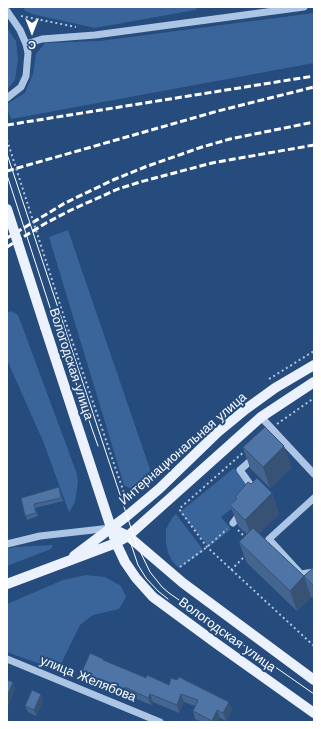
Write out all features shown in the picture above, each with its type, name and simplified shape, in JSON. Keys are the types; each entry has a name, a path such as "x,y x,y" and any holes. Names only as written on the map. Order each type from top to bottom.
{"main road":[{"name":"Вологодская улица","path":"7,209 116,543 125,562 136,578 153,597 314,713"},
{"name":"Интернациональная улица","path":"65,562 111,528 159,489 218,432 246,409 275,388 314,365"},
{"name":"Интернациональная улица","path":"7,584 116,543 128,536 261,417 314,382"},
{"name":"Вологодская улица","path":"111,528 128,536 183,583 314,680"}],"street":[{"path":"26,44 42,39 103,34 304,7"},
{"path":"7,10 20,30 28,52 26,76 21,87 7,98"},
{"path":"261,417 271,429 275,439 314,474"},
{"path":"251,498 256,492 240,470 262,451"},
{"path":"314,498 270,539 301,574 314,572"},
{"path":"233,523 246,504"},
{"path":"7,544 40,536 111,528"},
{"name":"улица Желябова","path":"7,659 160,722"}],"path":[{"path":"7,140 65,320 124,493 134,494 146,486"},
{"path":"271,429 314,398"},
{"path":"248,449 179,509 207,547 314,646"},
{"path":"180,567 207,547 233,523 248,541"},
{"path":"231,570 249,551"}],"shaded area":[{"path":"25,7 198,7 195,10 95,28 32,14 24,10"},
{"path":"314,13 314,63 11,119 7,109 7,104 25,93 33,74 36,54 45,43 100,41"},
{"path":"7,28 16,41 18,59 15,80 7,90"},
{"path":"68,230 152,475 132,490 124,485 49,237"},
{"path":"11,311 18,315 77,474 78,482 75,502 69,512 43,441 7,360 7,313"},
{"path":"234,468 253,492 221,517 231,529 209,547 180,512"},
{"path":"176,514 204,551 179,568 173,562 168,553 166,542 166,529"},
{"path":"53,545 51,549 7,566 7,549 15,547"},
{"path":"86,575 105,577 121,586 126,597 119,609 93,615 80,625 60,666 48,667 7,652 7,604 63,580"}],"building":[{"path":"265,427 284,446 263,467 243,447"},
{"path":"257,478 272,493 245,520 230,505 237,499 235,497 248,482 251,484"},
{"path":"59,487 61,498 34,504 36,513 25,516 21,498"},
{"path":"253,528 304,576 290,591 239,542"},
{"path":"314,567 314,586 304,576"},
{"path":"90,653 146,678 147,675 169,685 171,678 177,680 179,677 229,702 223,713 217,710 212,721 193,711 198,700 181,694 177,705 150,694 148,698 125,687 125,689 103,680 102,683 81,674"},
{"path":"7,680 13,682 7,697"},
{"path":"32,690 41,694 34,710 25,706"}],"tram line":[{"path":"7,154 136,543 150,572 169,593 314,694"},
{"path":"7,175 55,323 98,446"},
{"path":"129,538 138,565 146,578 168,599"}],"railway":[{"path":"7,125 314,76"},
{"path":"7,171 218,111 314,87"},
{"path":"7,238 65,203 113,180 145,167 230,139 314,122"},
{"path":"7,247 46,223 118,189 212,163 314,145"}]}
